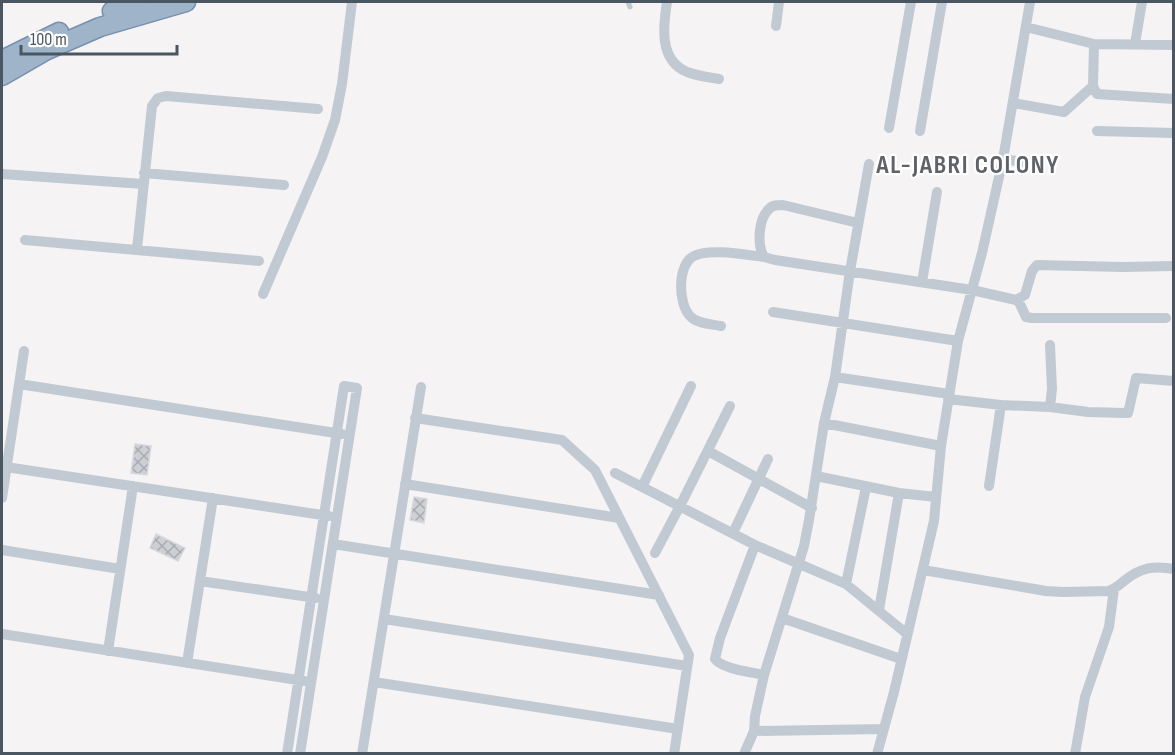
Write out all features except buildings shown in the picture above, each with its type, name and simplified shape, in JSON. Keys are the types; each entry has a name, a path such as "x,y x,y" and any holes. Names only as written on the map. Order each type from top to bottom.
{"highway":[{"path":"2,60 34,42 89,18 140,2"},
{"path":"2,76 47,50 100,27 186,2"}],"street":[{"path":"263,294 335,120 344,74 352,2"},
{"path":"666,2 664,39 666,50 674,64 688,73 719,79"},
{"path":"776,26 779,2"},
{"path":"889,128 911,2"},
{"path":"920,131 942,2"},
{"path":"877,753 934,521 941,446 958,341 1003,159 1030,2"},
{"path":"1135,44 1142,2"},
{"path":"1026,27 1094,44 1173,45"},
{"path":"1094,44 1094,91 1100,95 1173,99"},
{"path":"1013,103 1064,112 1093,86"},
{"path":"136,249 152,106 158,98 166,96 318,110"},
{"path":"1097,131 1173,133"},
{"path":"1003,159 1034,164"},
{"path":"744,753 754,731 754,716 764,675 798,564 812,508 824,423 835,377 850,270 869,164"},
{"path":"2,174 284,185"},
{"path":"922,282 937,192"},
{"path":"764,256 760,243 761,227 766,214 774,206 783,205 858,223"},
{"path":"24,240 259,261"},
{"path":"721,326 702,323 690,317 685,309 682,274 686,261 695,255 713,253 764,256 972,290 1018,300 1025,295 1032,271 1037,265 1173,266"},
{"path":"1018,300 1026,317 1032,318 1166,318"},
{"path":"773,312 958,341"},
{"path":"1050,345 1052,389 1050,407"},
{"path":"2,498 24,351"},
{"path":"835,377 1001,405 1128,413 1136,378 1173,381"},
{"path":"19,384 350,436"},
{"path":"287,753 344,386 357,388 300,753"},
{"path":"642,487 691,386"},
{"path":"362,753 420,387"},
{"path":"988,486 1001,405"},
{"path":"655,553 730,406"},
{"path":"416,418 562,440 595,470 689,656 674,753"},
{"path":"824,423 941,446"},
{"path":"708,452 812,508"},
{"path":"733,533 768,459"},
{"path":"6,467 337,517"},
{"path":"615,473 755,545 846,584 907,634"},
{"path":"816,476 900,493 936,497"},
{"path":"405,484 619,518"},
{"path":"108,651 133,486"},
{"path":"846,584 866,487"},
{"path":"879,610 900,493"},
{"path":"187,663 213,498"},
{"path":"333,544 658,595"},
{"path":"755,545 720,638 715,659 725,666 764,675"},
{"path":"2,550 120,569"},
{"path":"923,570 1063,592 1114,589 1135,572 1150,567 1173,569"},
{"path":"200,581 324,600"},
{"path":"1075,753 1085,697 1109,627 1114,589"},
{"path":"782,618 901,659"},
{"path":"384,619 687,666"},
{"path":"2,634 311,682"},
{"path":"374,682 678,729"},
{"path":"754,731 883,729"}],"district":[{"name":"AL-JABRI COLONY","path":"968,164"}]}
